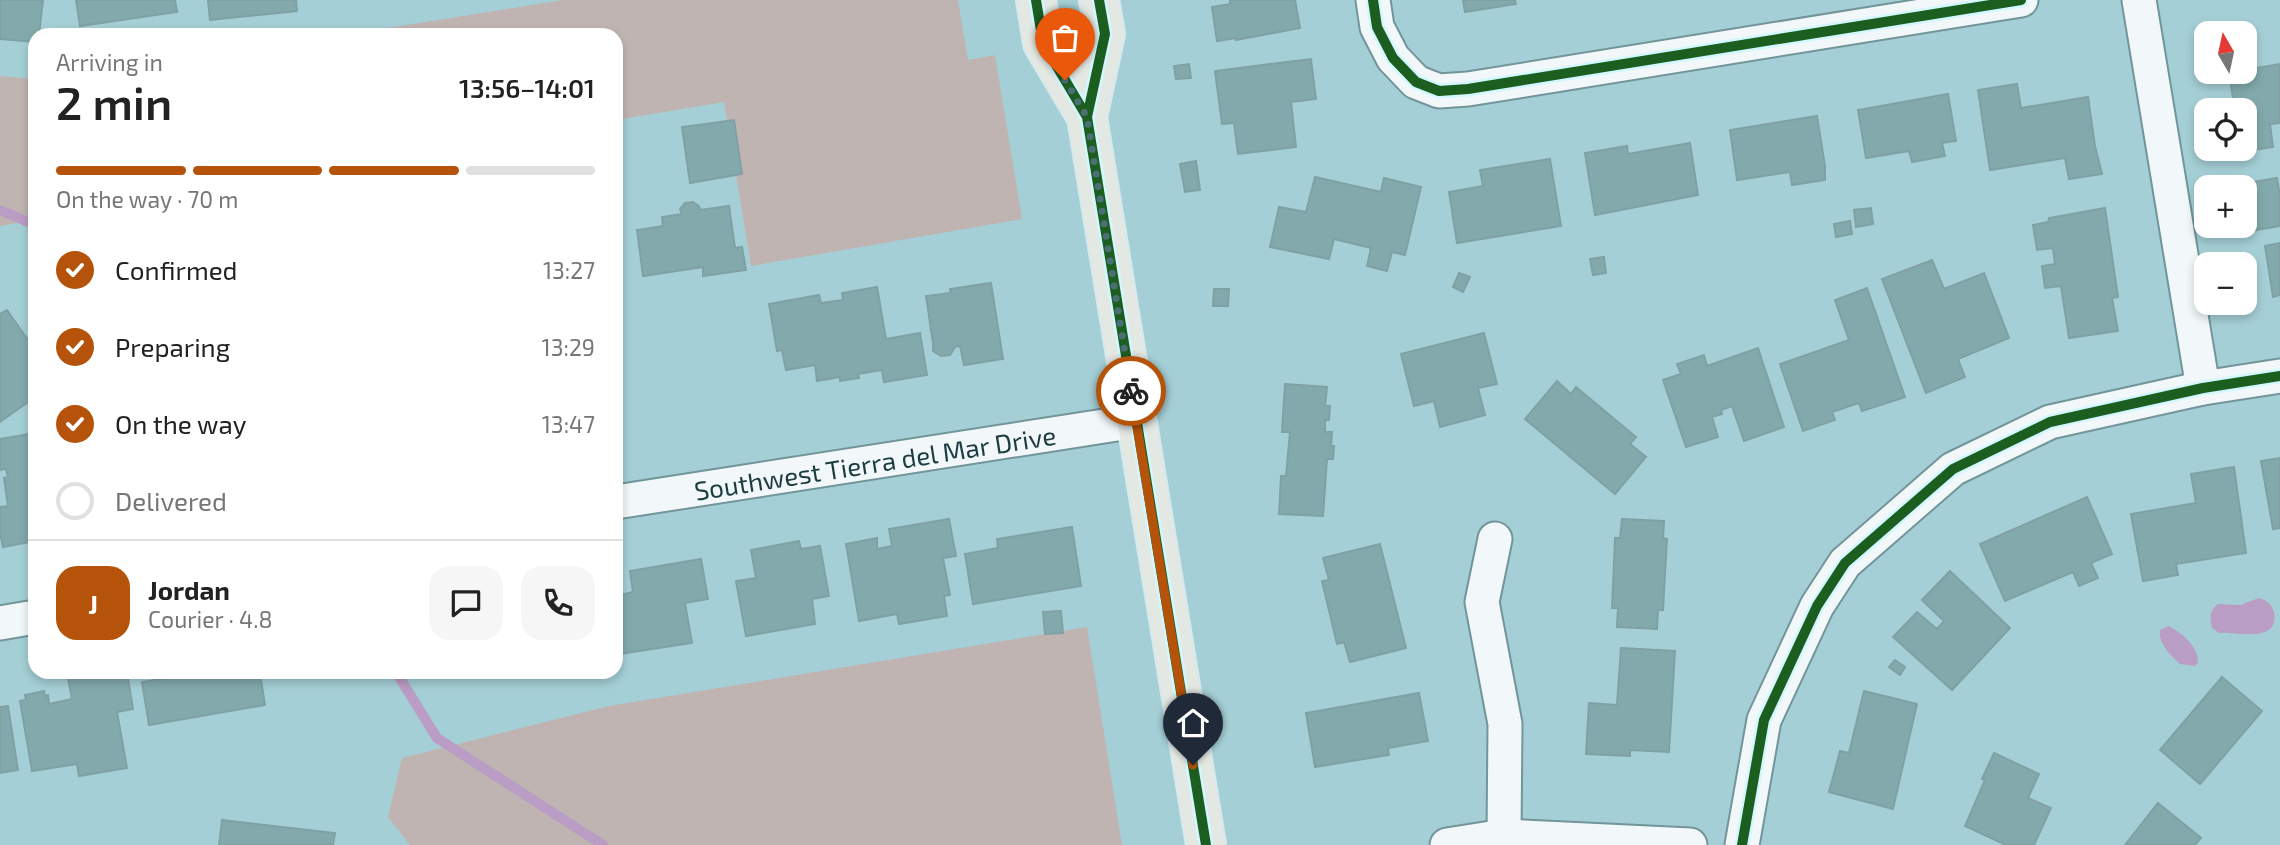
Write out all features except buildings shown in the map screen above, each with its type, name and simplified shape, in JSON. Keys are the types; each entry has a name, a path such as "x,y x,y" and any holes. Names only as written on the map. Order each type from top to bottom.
{"main road":[{"path":"1035,0 1042,43 1087,117"},
{"path":"1099,0 1105,34 1087,117 1206,845"}],"street":[{"path":"1373,0 1377,27 1393,58 1416,82 1439,91 1495,85 2021,0"},
{"path":"2139,0 2203,388"},
{"path":"1742,845 1764,720 1817,606 1844,563 1953,469 2050,422 2203,388 2280,376"},
{"name":"Southwest Tierra del Mar Drive","path":"623,501 1136,421"},
{"path":"1495,539 1482,602 1505,724 1504,836"},
{"path":"0,623 28,618"},
{"path":"1447,845 1504,836 1690,845"}],"shaded area":[{"path":"563,0 958,0 968,60 995,55 1022,219 751,266 724,102 623,119 623,28 388,28"},
{"path":"0,76 28,78 28,221 0,226"},
{"path":"2259,598 2272,606 2274,622 2270,629 2263,633 2244,634 2219,633 2212,628 2211,615 2218,604 2240,605"},
{"path":"2169,626 2193,646 2198,657 2195,666 2180,664 2166,649 2160,630"},
{"path":"1087,627 1122,845 410,845 388,817 402,758 609,706"}],"waterway":[{"path":"0,210 28,222"},
{"path":"400,679 437,738 603,845"}],"cycle path":[{"path":"1036,0 1043,43 1087,117"},
{"path":"1099,0 1105,34 1087,117 1206,845"},
{"path":"1373,0 1377,27 1393,58 1416,82 1439,91 1468,89 2021,0"},
{"path":"1742,845 1764,720 1817,606 1845,563 1953,469 2050,422 2203,388 2280,376"}],"way so far":[{"path":"1065,80 1087,117 1131,391"}],"route":[{"path":"1131,391 1193,765"}]}
